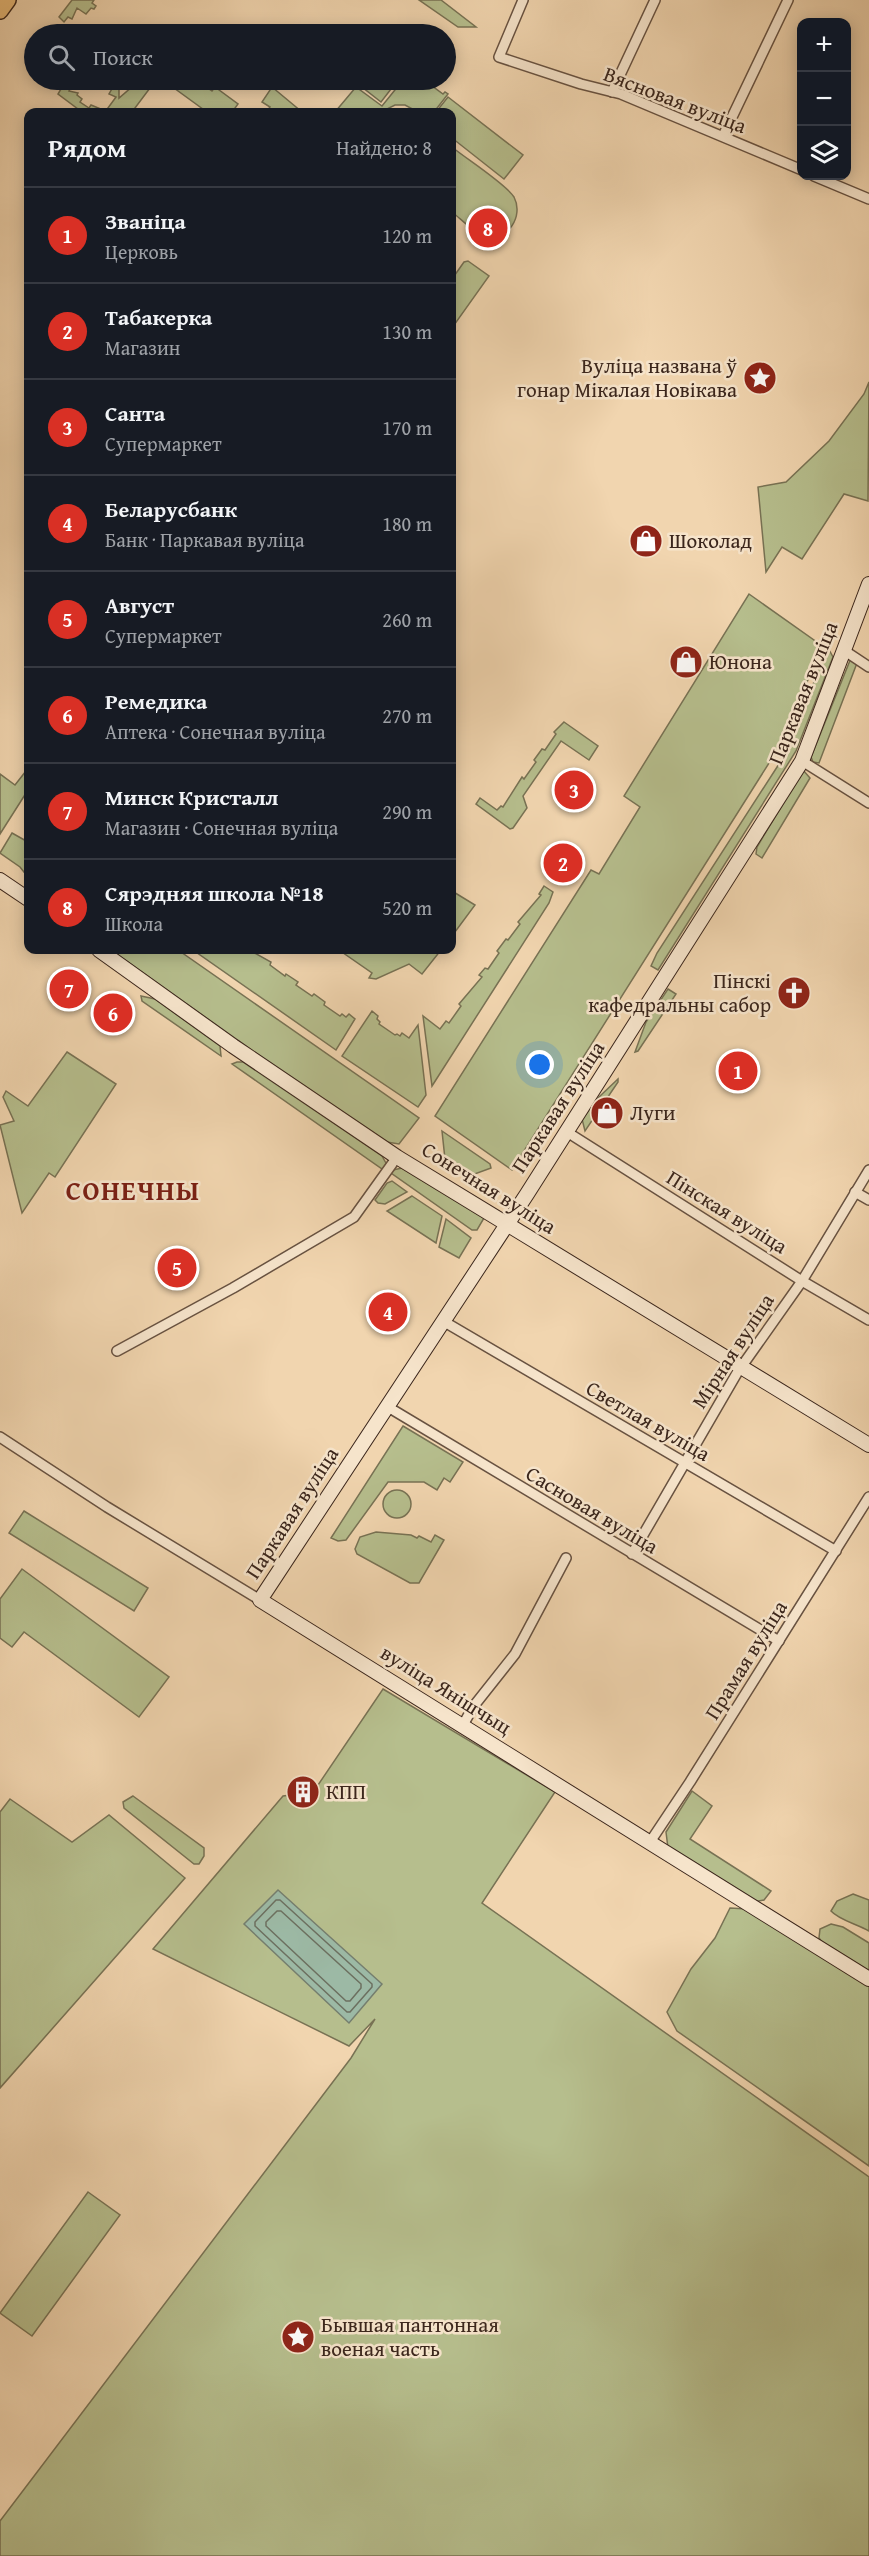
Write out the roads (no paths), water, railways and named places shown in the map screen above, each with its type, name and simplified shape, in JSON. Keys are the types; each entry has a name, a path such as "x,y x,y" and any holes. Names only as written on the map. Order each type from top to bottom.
{"main road":[{"path":"0,11 8,0"}],"street":[{"name":"Вясновая вуліца","path":"523,0 499,57 562,79 612,92 797,168"},
{"path":"612,92 655,0"},
{"path":"723,136 788,0"},
{"path":"824,180 869,199"},
{"name":"Паркавая вуліца","path":"260,1600 567,1132 802,761 869,584"},
{"path":"844,651 869,667"},
{"path":"802,761 869,803"},
{"path":"0,880 24,896"},
{"name":"Сонечная вуліца","path":"105,954 232,1046 397,1157 869,1445"},
{"name":"Пінская вуліца","path":"567,1132 802,1281 869,1320"},
{"path":"117,1351 233,1288 354,1217 397,1157"},
{"name":"Мірная вуліца","path":"632,1554 742,1368 802,1281 869,1170"},
{"path":"855,1192 869,1200"},
{"name":"Светлая вуліца","path":"443,1321 836,1551"},
{"name":"Сасновая вуліца","path":"388,1407 779,1641"},
{"name":"вуліца Янішчыц","path":"0,1437 107,1507 463,1725 869,1979"},
{"name":"Прамая вуліца","path":"650,1842 869,1497"},
{"path":"463,1725 472,1707 515,1654 566,1558"}],"water":[{"path":"278,1890 382,1984 349,2023 244,1924"}],"place":[{"name":"Сярэдняя школа №18","path":"488,228"},
{"name":"Вуліца названа ў гонар Мікалая Новікава","path":"760,378"},
{"name":"Шоколад","path":"646,541"},
{"name":"Юнона","path":"686,662"},
{"name":"Санта","path":"574,790"},
{"name":"Табакерка","path":"563,863"},
{"name":"Минск Кристалл","path":"69,989"},
{"name":"Пінскі кафедральны сабор","path":"794,993"},
{"name":"Ремедика","path":"113,1013"},
{"name":"Званіца","path":"738,1071"},
{"name":"Луги","path":"607,1113"},
{"name":"Август","path":"177,1268"},
{"name":"Беларусбанк","path":"388,1312"},
{"name":"КПП","path":"303,1792"},
{"name":"Бывшая пантонная военая часть","path":"298,2337"}],"district":[{"name":"СОНЕЧНЫ","path":"133,1191"}]}
